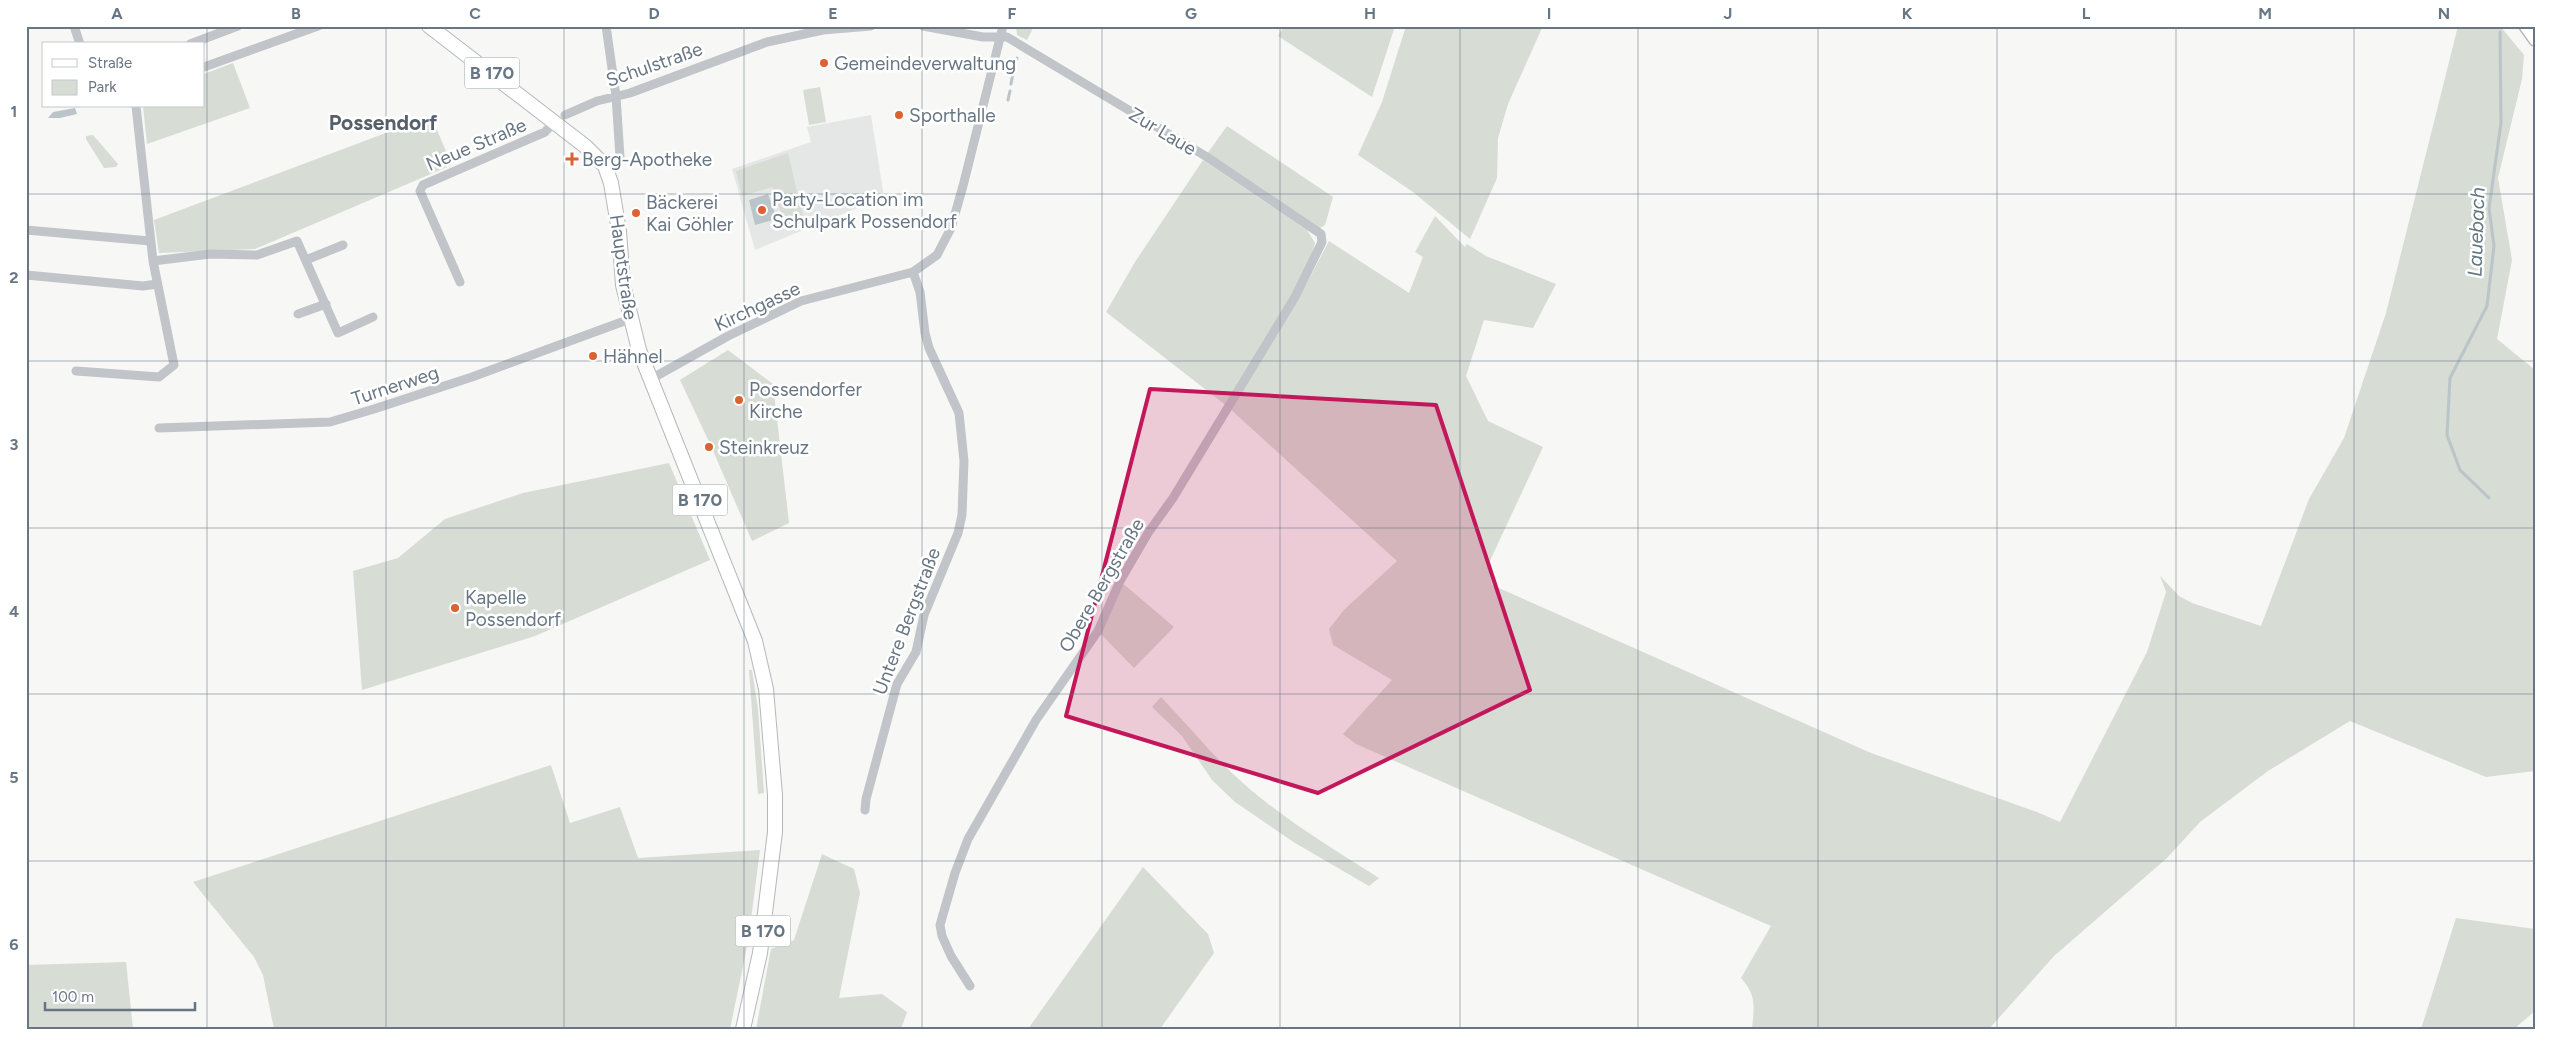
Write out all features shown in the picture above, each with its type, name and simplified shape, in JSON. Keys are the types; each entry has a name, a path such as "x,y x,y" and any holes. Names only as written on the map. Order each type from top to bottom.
{"main road":[{"name":"Hauptstraße","path":"429,26 560,118 605,166 611,183 619,231 623,285 630,319 651,379 748,622 766,689 775,795 775,832 760,952 743,1029"},
{"path":"2525,26 2535,40"}],"street":[{"path":"74,26 79,42"},
{"path":"195,42 238,26"},
{"path":"205,67 318,26"},
{"path":"606,26 616,96 620,157"},
{"name":"Schulstraße","path":"560,118 597,100 616,96 755,46 812,29 871,26"},
{"path":"923,26 983,37 1001,36"},
{"path":"913,272 937,255 951,228 1003,26"},
{"name":"Zur Laue","path":"1001,36 1007,36 1207,157 1320,234"},
{"path":"76,371 159,377 174,365 150,241 136,108"},
{"name":"Neue Straße","path":"460,282 420,191 423,185 545,132 560,118"},
{"path":"26,230 150,241"},
{"name":"Obere Bergstraße","path":"970,986 951,956 942,936 940,924 955,873 968,839 1036,720 1098,631 1120,581 1148,533 1172,498 1295,297 1319,252 1322,242 1320,234"},
{"path":"153,261 210,254 258,255 297,241 338,332 373,317"},
{"path":"306,260 343,244"},
{"name":"Kirchgasse","path":"651,379 728,336 801,301 913,272"},
{"name":"Untere Bergstraße","path":"865,810 866,799 897,684 916,652 924,616 958,533 962,515 964,461 959,413 924,333 920,292 913,272"},
{"path":"26,275 143,286 157,284"},
{"path":"298,314 326,304"},
{"name":"Turnerweg","path":"159,428 330,422 374,410 630,319"}],"highlighted area":[{"path":"1150,389 1436,405 1530,690 1318,793 1066,716"}],"shaded area":[{"path":"75,108 77,114 60,118 48,118 53,112"},
{"path":"871,115 884,197 755,250 732,169 811,142 807,127"},
{"name":"Party-Location im Schulpark Possendorf","path":"768,194 777,219 755,225 749,200"}],"green space":[{"path":"1016,26 1034,26 1027,40 1017,35"},
{"path":"1284,26 1395,26 1372,97 1278,36"},
{"path":"1406,26 1542,28 1508,104 1498,138 1497,178 1470,239 1413,192 1358,155 1382,102"},
{"path":"2458,26 2500,26 2524,55 2522,79 2498,178 2512,260 2497,339 2535,370 2535,771 2486,777 2350,721 2268,771 2200,822 2167,858 2054,956 1989,1029 1752,1029 1754,1008 1752,996 1741,978 1771,926 1356,744 1343,734 1392,680 1333,645 1329,629 1344,610 1397,561 1228,407 1106,312 1135,262 1203,160 1307,230 1315,243 1299,298 1329,241 1409,293 1423,257 1415,252 1435,216 1465,247 1467,244 1486,256 1556,284 1533,328 1484,320 1466,376 1488,421 1543,447 1488,565 1492,585 1871,753 2037,812 2060,822 2147,652 2166,592 2160,576 2179,596 2192,603 2261,626 2309,499 2344,438 2386,313"},
{"path":"233,63 250,108 147,144 143,108 205,108 205,74"},
{"path":"820,87 826,122 809,125 803,90"},
{"path":"431,116 452,165 255,249 159,253 154,220"},
{"path":"1227,126 1333,197 1325,225 1318,229 1207,154"},
{"path":"93,135 118,164 116,167 104,168 86,139 86,136"},
{"path":"788,153 804,222 787,229 772,187 742,196 736,171"},
{"path":"728,350 773,384 789,523 752,541 680,380"},
{"path":"669,463 710,560 535,636 362,690 353,571 398,558 445,519 523,493"},
{"path":"1120,581 1174,627 1134,668 1098,631"},
{"path":"749,670 752,670 758,709 764,793 758,794"},
{"path":"1161,697 1214,755 1249,788 1302,829 1379,878 1369,886 1295,843 1235,802 1212,780 1182,736 1152,707"},
{"path":"551,765 570,823 620,807 638,858 760,850 748,942 730,1029 274,1029 263,975 254,957 193,882"},
{"path":"822,854 854,869 860,893 839,998 882,994 907,1012 901,1029 756,1029 771,949 794,940"},
{"path":"1143,867 1208,934 1214,953 1160,1029 1028,1029"},
{"path":"2456,918 2535,929 2535,1011 2514,1029 2421,1029"},
{"path":"126,962 133,1029 26,1029 26,965"}],"waterway":[{"name":"Lauebach","path":"2489,498 2460,470 2447,435 2450,378 2487,306 2494,246 2489,208 2501,123 2500,32"},
{"path":"1011,84 1014,67"},
{"path":"1008,100 1010,91"}],"place":[{"name":"Gemeindeverwaltung","path":"824,63"},
{"name":"Sporthalle","path":"899,115"},
{"name":"Berg-Apotheke","path":"572,159"},
{"name":"Party-Location im Schulpark Possendorf","path":"762,210"},
{"name":"Bäckerei Kai Göhler","path":"636,213"},
{"name":"Hähnel","path":"593,356"},
{"name":"Possendorfer Kirche","path":"739,400"},
{"name":"Steinkreuz","path":"709,447"},
{"name":"Kapelle Possendorf","path":"455,608"}],"district":[{"name":"Possendorf","path":"383,123"}]}
